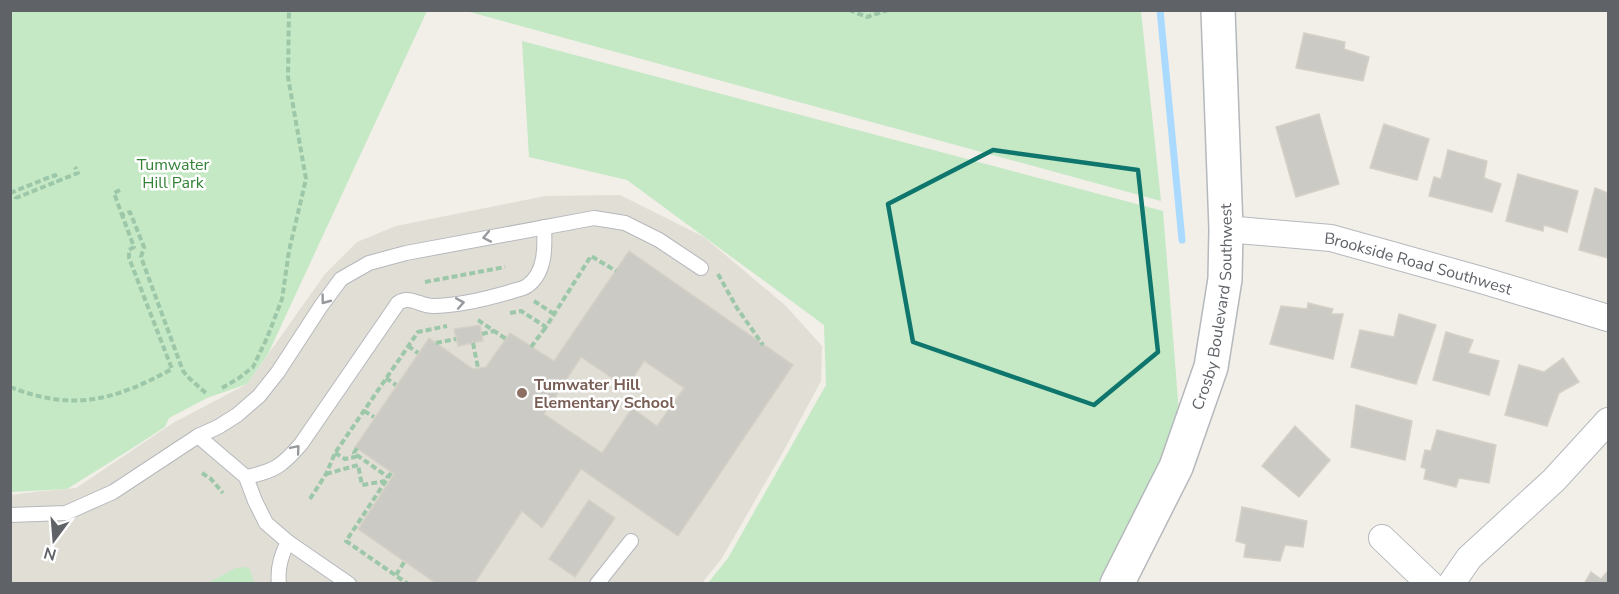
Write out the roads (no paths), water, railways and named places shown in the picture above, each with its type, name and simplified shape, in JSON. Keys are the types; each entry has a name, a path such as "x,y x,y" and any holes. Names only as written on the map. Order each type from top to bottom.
{"street":[{"name":"Crosby Boulevard Southwest","path":"1117,584 1176,467 1211,367 1225,279 1226,230 1218,10"},
{"name":"Brookside Road Southwest","path":"1226,230 1331,238 1608,318"},
{"path":"1451,584 1469,558 1554,480 1608,421"},
{"path":"1382,538 1430,584"}],"lane":[{"path":"10,515 66,513 112,492 198,436 237,415 259,396 278,372 341,279 369,263 406,253 594,218 625,223 659,240 702,268"},
{"path":"246,477 268,472 285,462 301,444 398,303 403,299 412,300 430,307 489,298 527,287 536,277 542,263 545,244 544,227"},
{"path":"198,436 246,477 266,523 288,542 349,584"},
{"path":"597,584 631,541"},
{"path":"279,584 277,572 288,542"}],"waterway":[{"path":"1160,10 1182,240"}],"place":[{"name":"Tumwater Hill Elementary School","path":"522,393"}],"park label":[{"name":"Tumwater Hill Park","path":"173,173"}]}
